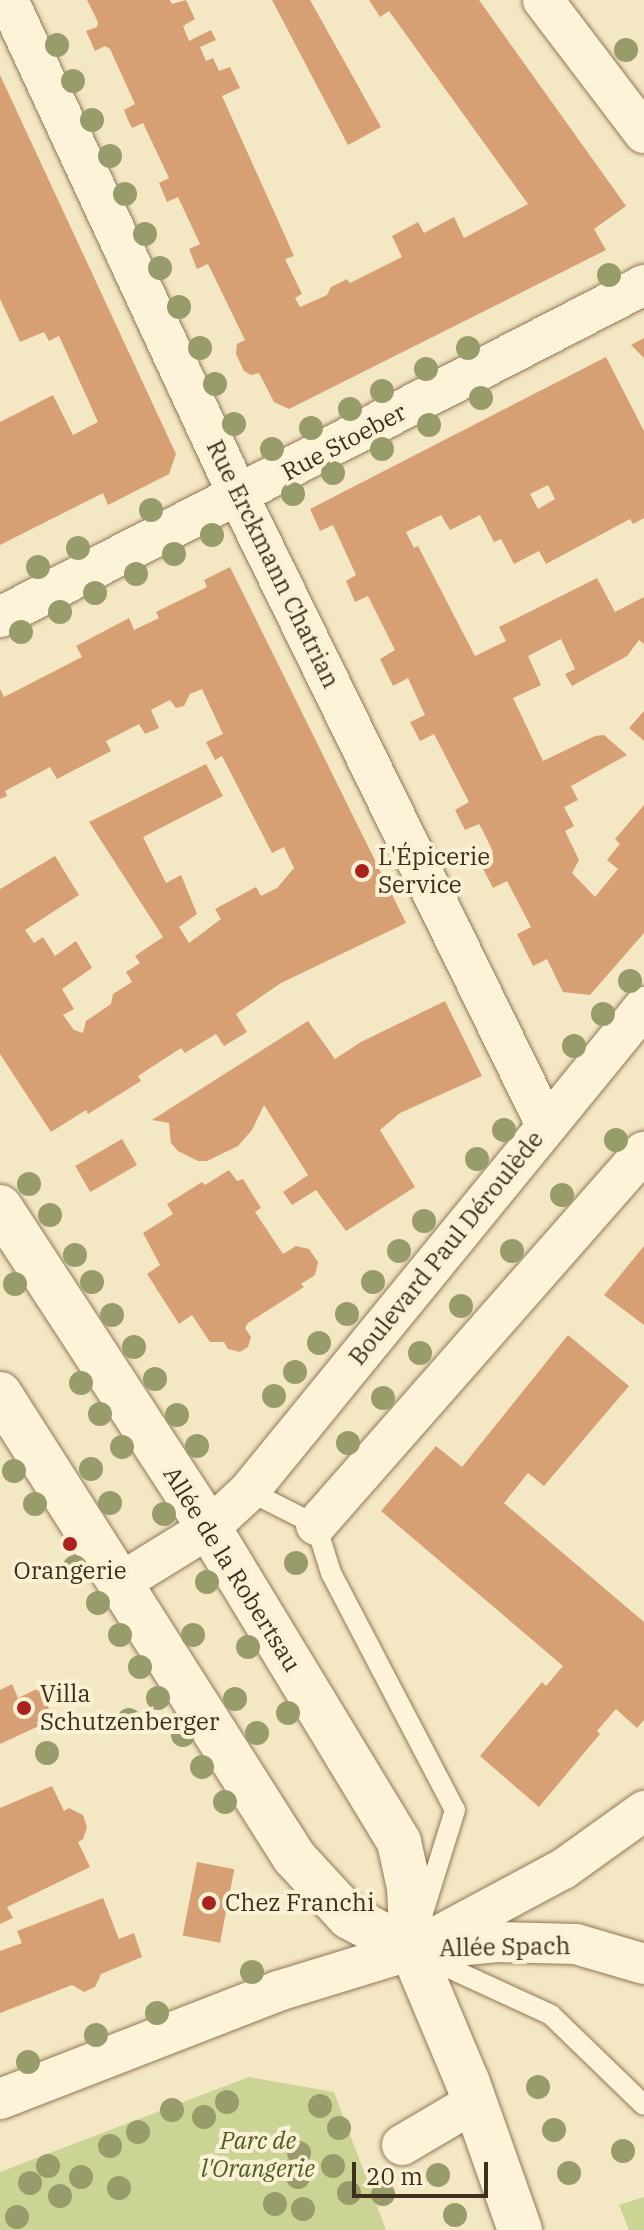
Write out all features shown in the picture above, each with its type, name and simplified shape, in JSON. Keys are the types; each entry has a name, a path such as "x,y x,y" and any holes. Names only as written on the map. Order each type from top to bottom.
{"main road":[{"name":"Allée de la Robertsau","path":"0,1207 209,1528 399,1842 409,1887 412,1950 475,2102 520,2230"},
{"path":"0,1394 294,1857 349,1917 412,1950"}],"street":[{"name":"Rue Erckmann Chatrian","path":"8,0 239,497 546,1125"},
{"path":"543,0 644,133"},
{"name":"Rue Stoeber","path":"0,617 239,497 644,285"},
{"name":"Boulevard Paul Déroulède","path":"120,1583 209,1528 249,1491 644,1007"},
{"path":"316,1525 644,1152"},
{"path":"0,2099 278,1991 412,1950 563,1869 644,1811"},
{"name":"Allée Spach","path":"412,1950 497,1942 576,1944 644,1964"},
{"path":"402,2145 475,2102"}],"lane":[{"path":"249,1491 316,1525 331,1573 455,1810 412,1950 551,2015 644,2105"}],"green space":[{"name":"Parc de l'Orangerie","path":"249,2077 334,2092 386,2230 0,2230 0,2172"},
{"path":"644,2197 644,2230 629,2230 619,2205"}],"building":[{"path":"87,0 170,0 172,4 186,0 195,19 183,26 189,41 211,30 216,40 200,47 206,61 213,58 219,71 230,67 240,88 222,96 294,256 285,259 302,294 295,298 300,307 327,295 331,287 347,279 350,283 402,257 392,236 418,222 424,233 454,217 464,238 528,204 389,11 380,17 369,0 479,0 626,206 594,229 606,250 289,409 274,402 259,373 251,375 244,371 236,354 237,344 245,340 208,264 197,269 189,249 200,244 178,197 167,202 159,183 169,178 143,123 132,128 128,120 124,110 135,104 110,49 105,46 95,51 86,31 97,27 98,22"},
{"path":"272,0 310,0 381,127 348,145"},
{"path":"0,75 176,454 169,474 108,505 103,493 0,545 0,422 53,395 73,435 98,422 59,336 49,341 44,332 20,342 0,299"},
{"path":"644,338 644,358 631,345"},
{"path":"606,357 644,431 644,518 633,524 630,519 546,564 539,551 514,564 501,539 494,542 480,515 450,530 441,515 406,532 414,548 418,546 475,656 506,641 499,627 597,578 615,612 644,597 644,644 639,640 627,656 572,686 565,674 575,669 561,639 528,656 541,685 513,698 543,761 595,736 604,735 627,755 571,786 578,800 564,807 574,826 565,831 579,860 572,873 595,897 618,869 607,860 620,844 615,839 644,805 644,933 590,995 563,992 547,959 533,966 517,934 531,927 507,881 493,888 478,859 493,852 483,831 479,824 465,830 455,810 469,802 434,734 420,741 410,722 425,715 408,678 393,686 380,659 395,650 368,596 355,602 346,581 356,575 333,525 320,531 310,509","holes":["548,485 555,499 538,509 530,494"]},
{"path":"230,567 406,923 281,983 236,1014 247,1032 224,1046 216,1034 185,1053 181,1048 138,1076 141,1081 88,1114 86,1110 51,1132 0,1054 0,889 55,856 79,895 25,930 34,943 43,937 55,956 76,941 92,968 62,989 74,1009 63,1015 74,1030 83,1033 86,1021 111,1004 113,994 132,982 126,972 140,963 135,956 163,937 89,822 206,764 223,796 143,837 166,883 181,875 197,914 179,927 189,943 221,919 215,909 256,887 261,896 277,888 294,868 284,847 272,853 222,756 215,760 206,742 223,734 202,689 190,694 184,706 176,708 170,700 151,710 159,728 145,734 139,724 106,741 111,751 57,779 50,767 5,791 7,796 0,799 0,689 4,697 82,657 76,646 129,618 134,630 159,618 156,612 207,587 204,580"},
{"path":"644,711 644,741 629,728"},
{"path":"445,1001 482,1076 400,1113 380,1130 415,1187 346,1231 316,1190 292,1205 283,1192 308,1175 264,1105 252,1130 238,1146 207,1161 198,1161 178,1151 171,1143 169,1123 152,1120 308,1021 335,1059 361,1042"},
{"path":"122,1139 137,1165 90,1192 75,1166"},
{"path":"229,1170 237,1181 243,1179 261,1208 255,1212 283,1254 296,1246 309,1249 318,1262 315,1275 301,1284 304,1287 248,1323 245,1328 251,1337 248,1347 240,1352 228,1349 224,1342 210,1342 192,1315 179,1324 147,1274 160,1265 143,1233 173,1214 167,1204 202,1182 205,1185"},
{"path":"644,1246 644,1325 604,1295"},
{"path":"568,1335 629,1386 544,1486 528,1473 504,1503 644,1622 644,1720 637,1728 616,1709 597,1731 600,1734 539,1807 480,1756 542,1682 546,1686 563,1666 381,1511 436,1446 462,1467"},
{"name":"Villa Schutzenberger","path":"12,1684 18,1698 39,1688 54,1719 0,1744 0,1690"},
{"path":"52,1786 64,1811 69,1808 83,1815 87,1827 83,1839 78,1842 90,1867 7,1907 13,1918 0,1924 0,1808"},
{"name":"Chez Franchi","path":"197,1862 234,1869 220,1943 183,1936"},
{"path":"103,1898 119,1939 134,1933 142,1957 101,1974 95,1987 84,1992 72,1985 0,2013 0,1951 22,1943 17,1931"}],"place":[{"name":"L'Épicerie Service","path":"362,871"},
{"name":"Orangerie","path":"70,1544"},
{"name":"Villa Schutzenberger","path":"24,1708"},
{"name":"Chez Franchi","path":"209,1903"}]}
